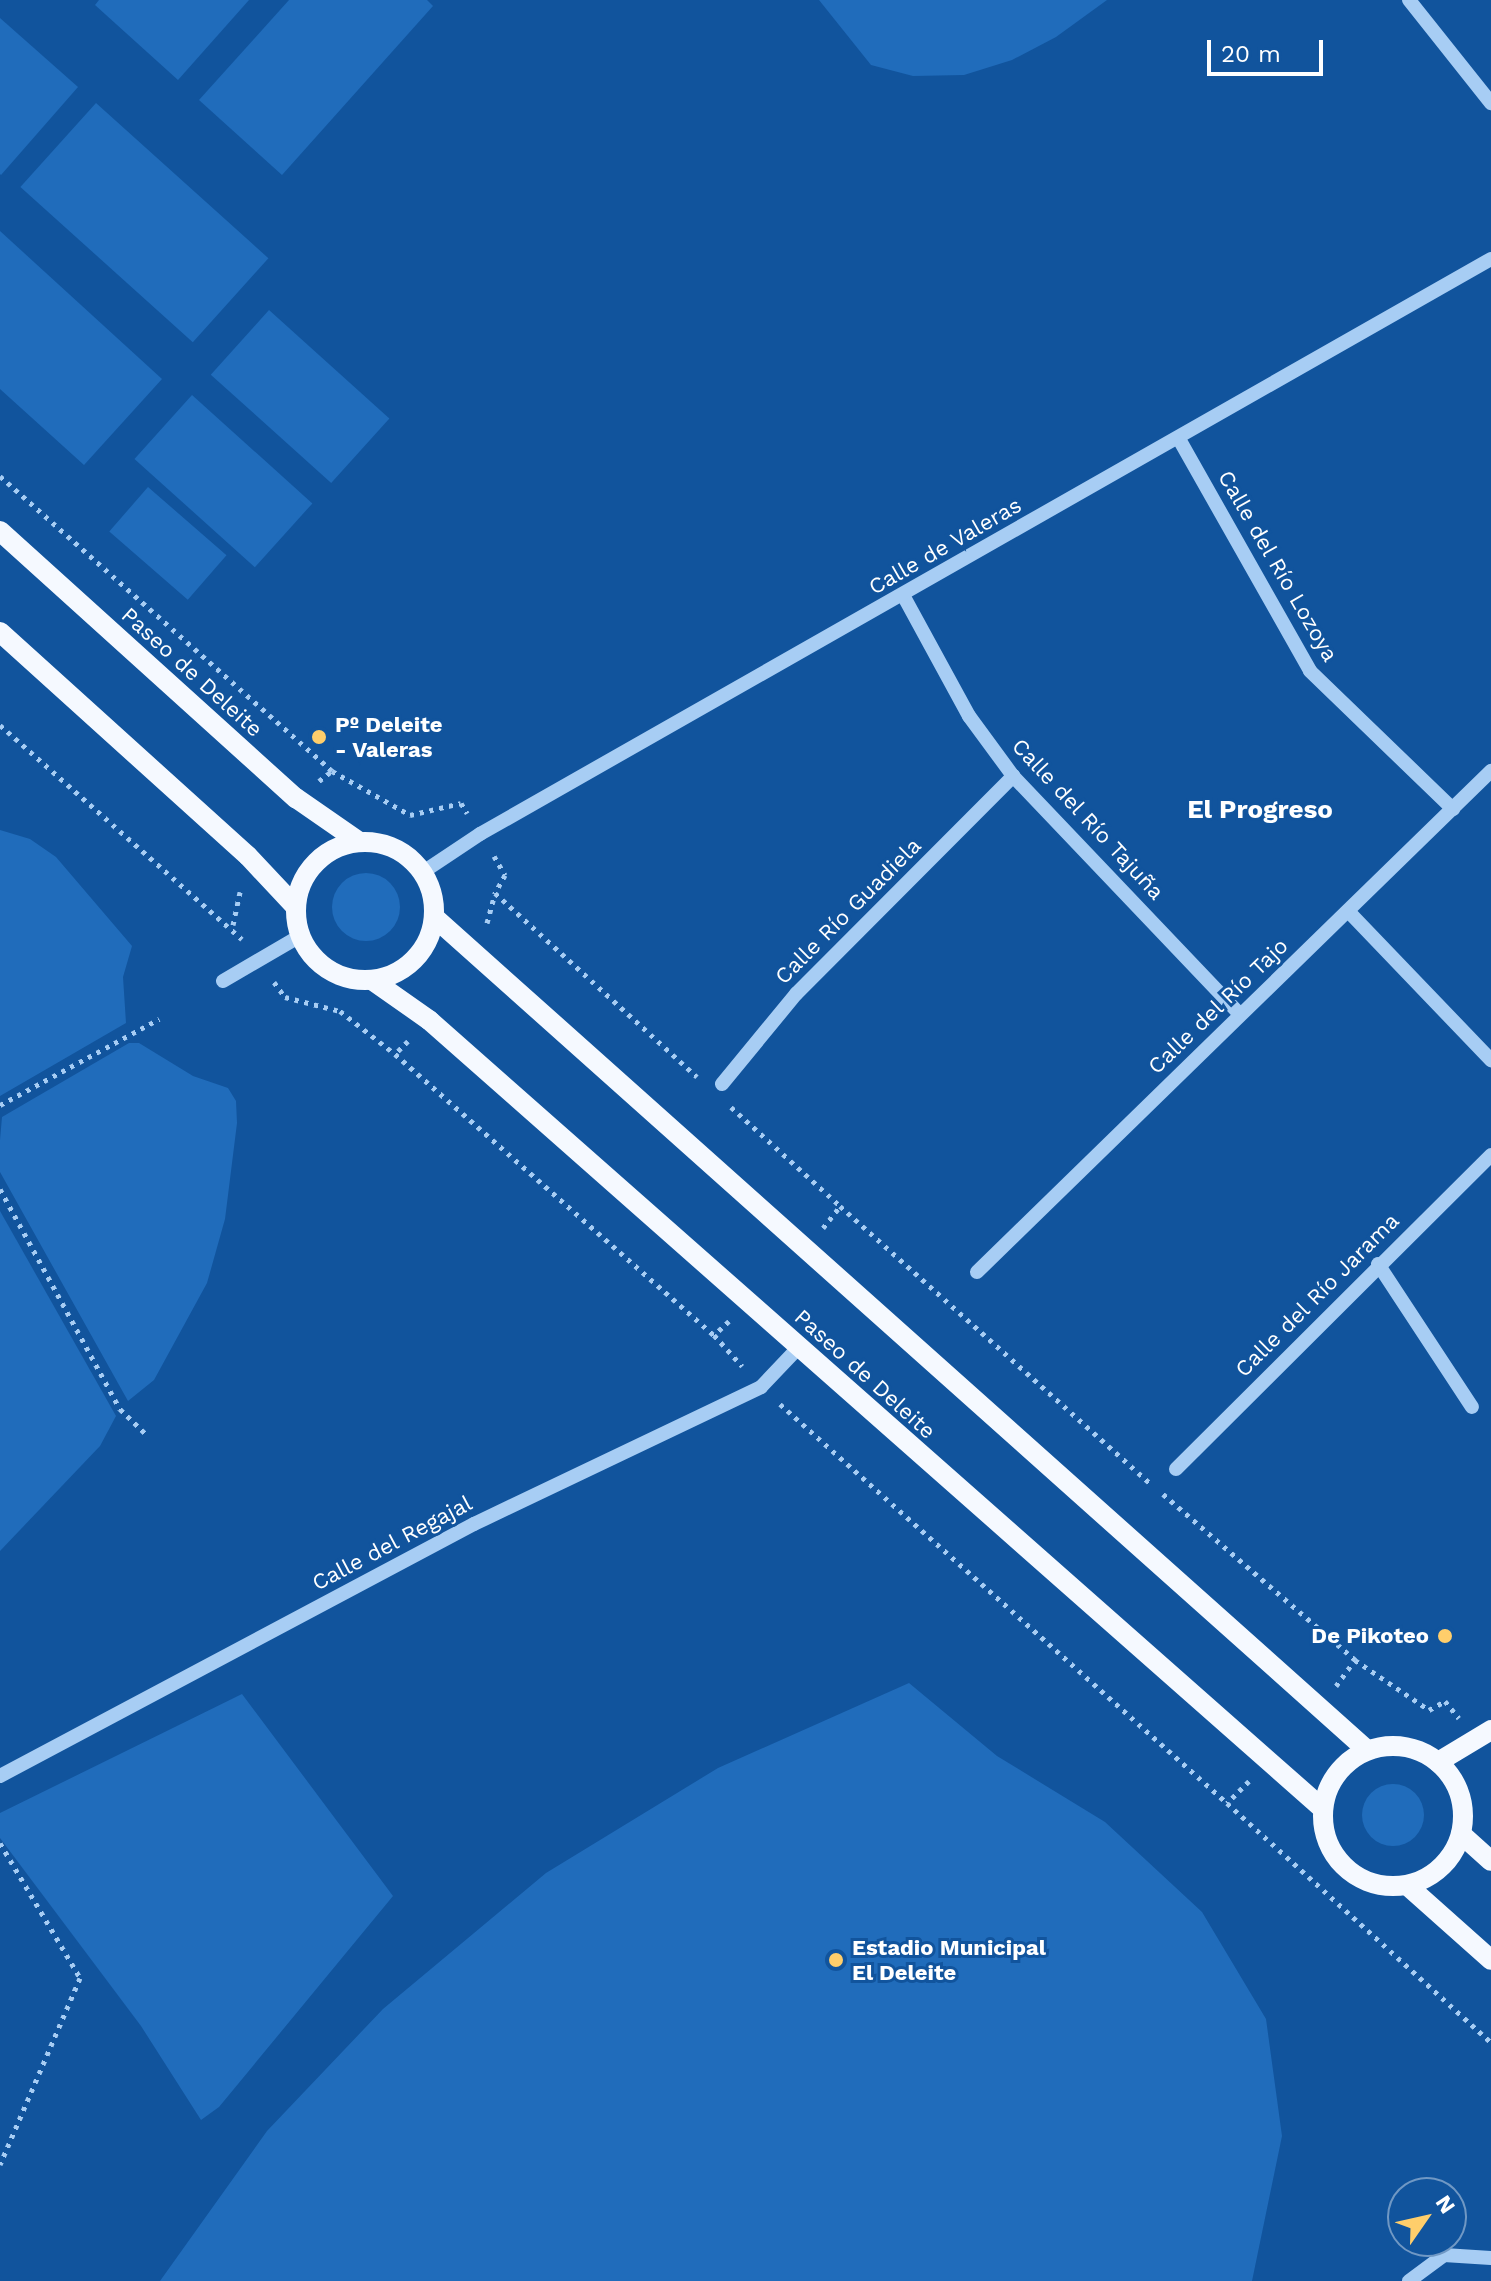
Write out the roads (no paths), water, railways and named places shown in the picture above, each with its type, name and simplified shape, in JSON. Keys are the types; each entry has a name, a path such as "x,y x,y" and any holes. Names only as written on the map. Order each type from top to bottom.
{"main road":[{"name":"Paseo de Deleite","path":"0,531 296,798 358,841"},
{"path":"0,632 248,856 295,906 300,936 328,970 372,980 395,974 414,960 428,940 434,917 432,894 423,872 405,854 383,843 358,841 335,848 315,862 295,906"},
{"path":"434,917 486,968 1367,1750"},
{"name":"Paseo de Deleite","path":"372,980 429,1020 1267,1763 1323,1809"},
{"path":"1438,1762 1483,1734"},
{"path":"1404,1746 1438,1762 1460,1795 1461,1834 1436,1871 1408,1886 1371,1882 1350,1871 1334,1854 1323,1809 1337,1773 1367,1750 1404,1746"},
{"path":"1461,1834 1491,1861"},
{"path":"1408,1886 1491,1960"}],"street":[{"path":"1409,0 1491,103"},
{"name":"Calle de Valeras","path":"423,872 480,834 1491,259"},
{"name":"Calle del Río Lozoya","path":"1179,439 1310,671 1453,809"},
{"name":"Calle del Río Tajuña","path":"903,595 969,716 1013,776 1240,1014"},
{"name":"Calle del Río Tajo","path":"977,1272 1491,771"},
{"name":"Calle Río Guadiela","path":"722,1084 796,994 1013,776"},
{"path":"1348,911 1491,1060"},
{"path":"223,981 300,936"},
{"name":"Calle del Río Jarama","path":"1176,1469 1378,1264 1491,1155"},
{"path":"1378,1264 1472,1407"},
{"name":"Calle del Regajal","path":"0,1776 474,1524 761,1387 799,1347"},
{"path":"1409,2281 1444,2255 1491,2258"}],"place":[{"name":"Pº Deleite - Valeras","path":"319,737"},
{"name":"De Pikoteo","path":"1445,1636"},
{"name":"Estadio Municipal El Deleite","path":"836,1960"}],"district":[{"name":"El Progreso","path":"1260,810"}]}
